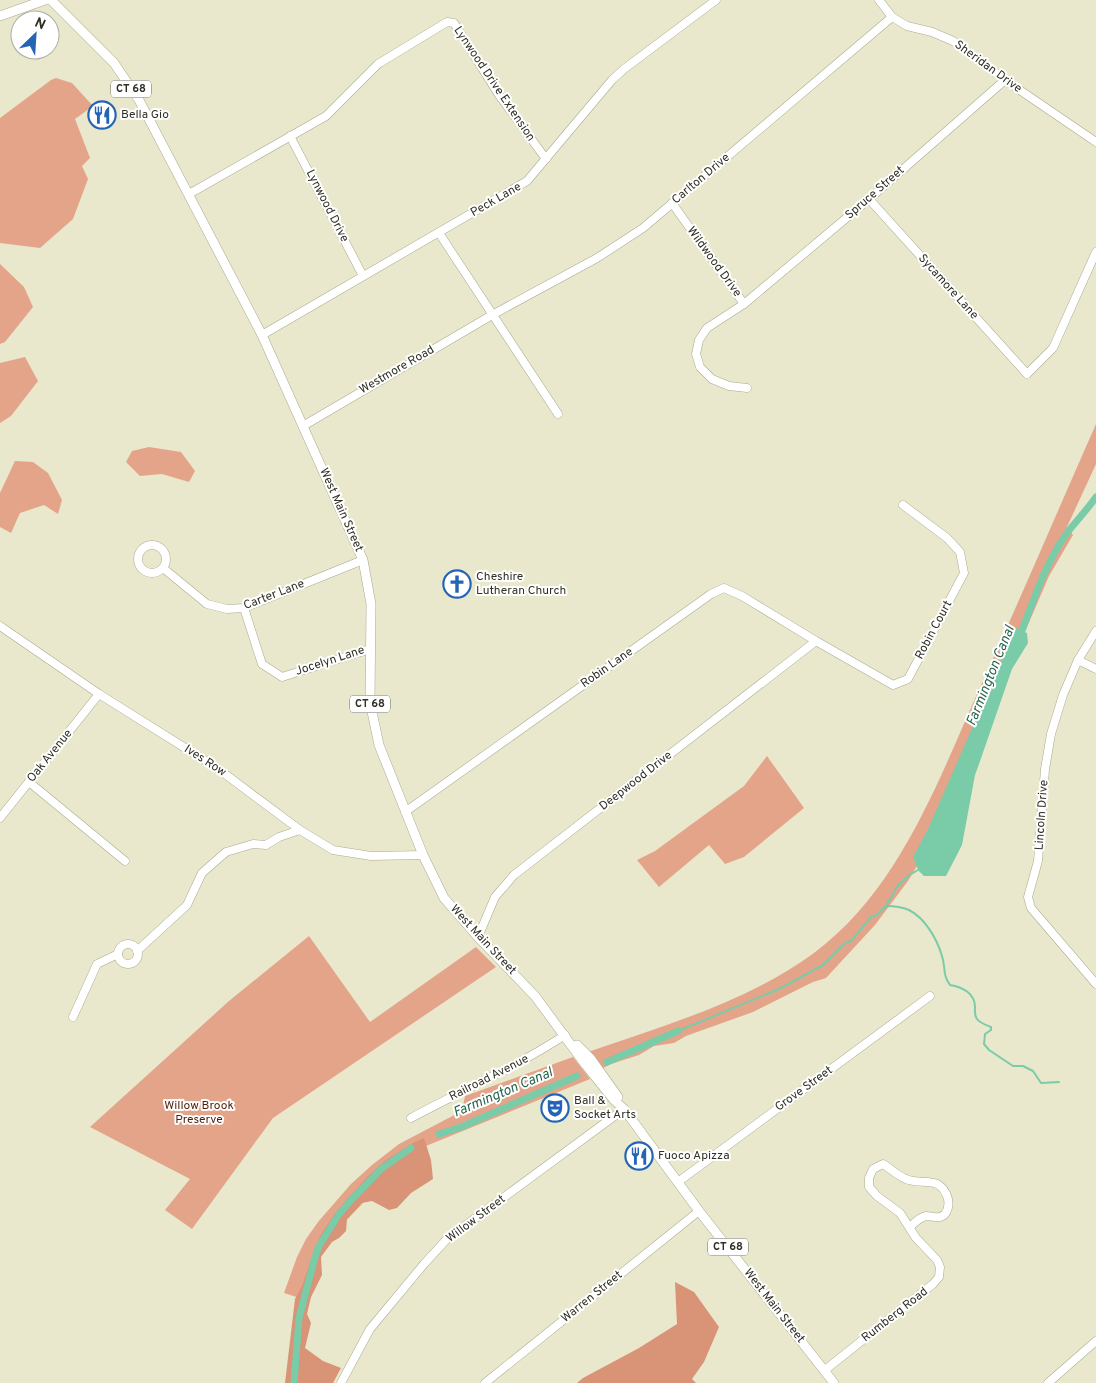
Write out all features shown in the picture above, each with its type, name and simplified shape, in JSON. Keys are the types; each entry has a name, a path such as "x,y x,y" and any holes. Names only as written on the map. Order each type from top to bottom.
{"main road":[{"path":"0,16 45,0"},
{"name":"West Main Street","path":"51,0 114,63 139,100 262,335 363,560 371,604 370,702 379,745 422,855 444,898 478,937 535,996 565,1035 587,1054 597,1066 623,1103 624,1109 699,1211 834,1383"}],"street":[{"name":"Peck Lane","path":"262,335 527,181 612,80 716,0"},
{"name":"Sheridan Drive","path":"879,0 892,17 907,26 932,32 953,41 1005,80 1096,142"},
{"name":"Carlton Drive","path":"492,315 597,258 643,228 892,17"},
{"name":"Lynwood Drive Extension","path":"189,194 326,116 378,64 447,22 454,23 499,95 546,159"},
{"name":"Spruce Street","path":"744,304 869,199 1005,80"},
{"name":"Lynwood Drive","path":"290,136 363,276"},
{"name":"Sycamore Lane","path":"869,199 1026,374 1053,348 1096,252"},
{"name":"Wildwood Drive","path":"672,203 744,304 707,328 699,340 696,354 700,367 712,379 729,386 747,388"},
{"path":"439,233 558,414"},
{"name":"Westmore Road","path":"303,426 492,315"},
{"name":"Robin Court","path":"816,641 893,684 908,679 964,573 960,552 947,538 903,505"},
{"name":"Carter Lane","path":"163,568 208,604 227,609 244,608 363,560"},
{"name":"Robin Lane","path":"405,812 711,594 724,588 742,596 816,641"},
{"name":"Jocelyn Lane","path":"244,608 262,664 282,676 370,648"},
{"name":"Ives Row","path":"0,626 99,694 217,768 300,830 333,850 372,856 422,855"},
{"name":"Lincoln Drive","path":"1096,631 1078,660 1063,694 1051,734 1045,769 1038,861 1028,897 1031,908 1096,984"},
{"name":"Deepwood Drive","path":"478,937 496,897 514,875 816,641"},
{"path":"1078,660 1096,669"},
{"name":"Oak Avenue","path":"0,818 99,694"},
{"path":"29,782 125,861"},
{"path":"137,951 187,905 202,873 226,852 253,844 266,845 279,837 300,830"},
{"path":"125,944 134,946 137,951 136,959 128,964 120,960 118,954 120,948 125,944"},
{"path":"73,1017 97,964 118,954"},
{"name":"Grove Street","path":"678,1182 930,996"},
{"name":"Railroad Avenue","path":"411,1118 459,1092 521,1063 565,1035"},
{"name":"Willow Street","path":"342,1383 370,1329 447,1239 624,1109"},
{"name":"Rumberg Road","path":"824,1370 933,1284 939,1277 940,1267 937,1260 916,1238 900,1213 877,1196 870,1187 869,1178 873,1169 883,1164 908,1180 930,1181 942,1188 948,1199 948,1207 945,1214 938,1218 926,1216 910,1226"},
{"name":"Warren Street","path":"485,1383 699,1211"},
{"path":"1048,1383 1096,1341"}],"green space":[{"path":"56,78 72,83 93,106 75,119 90,158 82,166 88,179 73,219 40,248 0,243 0,118"},
{"path":"0,264 24,287 33,307 5,342 0,344"},
{"path":"25,357 38,381 11,416 0,423 0,363"},
{"path":"1096,424 1096,464 1067,527 1073,535 1049,576 971,757 923,856 908,881 875,925 826,978 813,982 753,1012 686,1036 674,1043 654,1046 639,1055 601,1069 588,1052 705,1011 761,985 814,953 844,927 871,897 894,864 933,793"},
{"path":"149,447 181,452 195,471 189,482 162,474 140,476 126,462 132,451"},
{"path":"15,461 33,462 48,473 62,500 58,514 44,505 20,513 11,533 0,527 0,493"},
{"path":"767,756 804,808 744,857 725,864 709,845 659,887 637,860 655,851 744,786"},
{"name":"Willow Brook Preserve","path":"309,936 370,1022 476,947 496,967 273,1118 192,1229 165,1210 190,1179 90,1127 229,1001"},
{"path":"573,1057 590,1079 426,1146 379,1186 342,1225 315,1261 306,1300 284,1293 297,1257 306,1239 351,1184 372,1165 399,1144 462,1111 465,1096"}],"shaded area":[{"path":"1016,628 1027,633 1028,643 1012,669 975,775 962,845 946,876 924,876 918,870 913,857 928,829"},
{"path":"424,1138 431,1160 433,1179 411,1193 397,1208 389,1210 372,1201 362,1203 347,1219 346,1231 332,1242 321,1257 322,1275 311,1297 307,1314 311,1323 305,1348 323,1361 341,1368 333,1383 285,1383 295,1299 302,1286 320,1236 336,1212 367,1177 386,1160"},
{"path":"675,1282 694,1292 719,1327 704,1362 692,1379 696,1383 577,1383 677,1324"}],"waterway":[{"name":"Farmington Canal","path":"1019,638 1040,584 1059,545 1096,497"},
{"path":"678,1031 779,989 823,965 844,944 852,940 871,917 877,915 886,906 897,887 908,876 918,870"},
{"path":"886,906 909,910 920,918 930,930 940,949 945,974 950,985 959,987 970,994 973,998 977,1019 991,1027 991,1030 985,1034 984,1044 989,1050 1013,1066 1023,1066 1033,1071 1041,1083 1059,1082"},
{"name":"Farmington Canal","path":"607,1062 678,1031"},
{"name":"Farmington Canal","path":"439,1134 461,1127 577,1076"},
{"name":"Farmington Canal","path":"294,1383 299,1318 319,1246 339,1214 354,1197 381,1169 411,1148"}],"place":[{"name":"Bella Gio","path":"102,115"},
{"name":"Cheshire Lutheran Church","path":"457,584"},
{"name":"Ball & Socket Arts","path":"555,1108"},
{"name":"Fuoco Apizza","path":"639,1156"}]}
